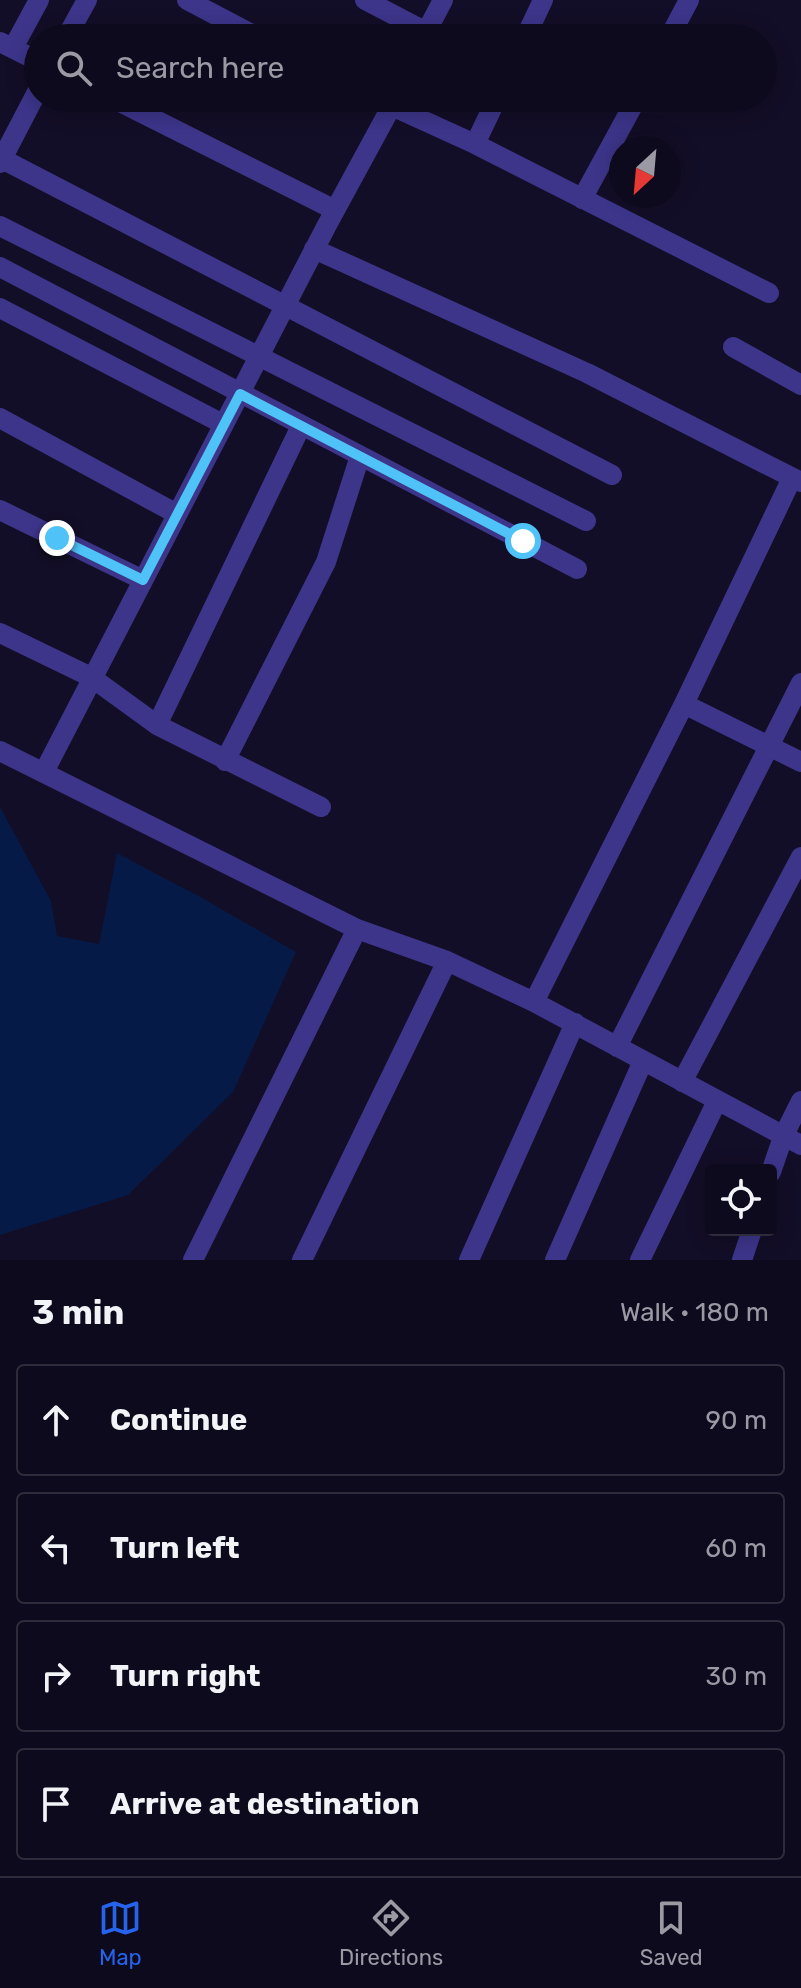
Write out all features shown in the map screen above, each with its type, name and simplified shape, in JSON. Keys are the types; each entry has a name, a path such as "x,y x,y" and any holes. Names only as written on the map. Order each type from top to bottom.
{"street":[{"path":"24,54 6,45 39,0"},
{"path":"74,24 87,0"},
{"path":"187,0 232,24"},
{"path":"365,0 408,24"},
{"path":"434,24 443,0"},
{"path":"532,24 543,0"},
{"path":"676,24 689,0"},
{"path":"24,107 9,125 1,161 612,475"},
{"path":"140,112 335,210"},
{"path":"44,772 335,210 382,112"},
{"path":"410,112 769,293"},
{"path":"475,144 490,112"},
{"path":"582,199 629,112"},
{"path":"0,226 586,521"},
{"path":"314,249 587,373 797,480 534,1002"},
{"path":"0,267 577,569"},
{"path":"0,308 223,424"},
{"path":"733,347 801,385"},
{"path":"0,418 177,514"},
{"path":"157,725 301,426"},
{"path":"225,761 326,562 360,456"},
{"path":"0,510 143,580"},
{"path":"0,633 91,677 157,725 321,807"},
{"path":"617,1047 801,683"},
{"path":"684,704 801,762"},
{"path":"0,751 357,929 447,961 534,1002 792,1141"},
{"path":"682,1082 801,857"},
{"path":"193,1260 357,929"},
{"path":"302,1260 447,961"},
{"path":"469,1260 575,1023"},
{"path":"555,1260 643,1061"},
{"path":"640,1260 717,1101"},
{"path":"776,1164 792,1141 801,1101"},
{"path":"742,1260 750,1236"}],"water":[{"path":"0,807 51,901 57,936 99,944 117,853 296,952 233,1092 128,1195 0,1235"}],"route":[{"path":"57,538 143,580 240,394 523,541"}]}
